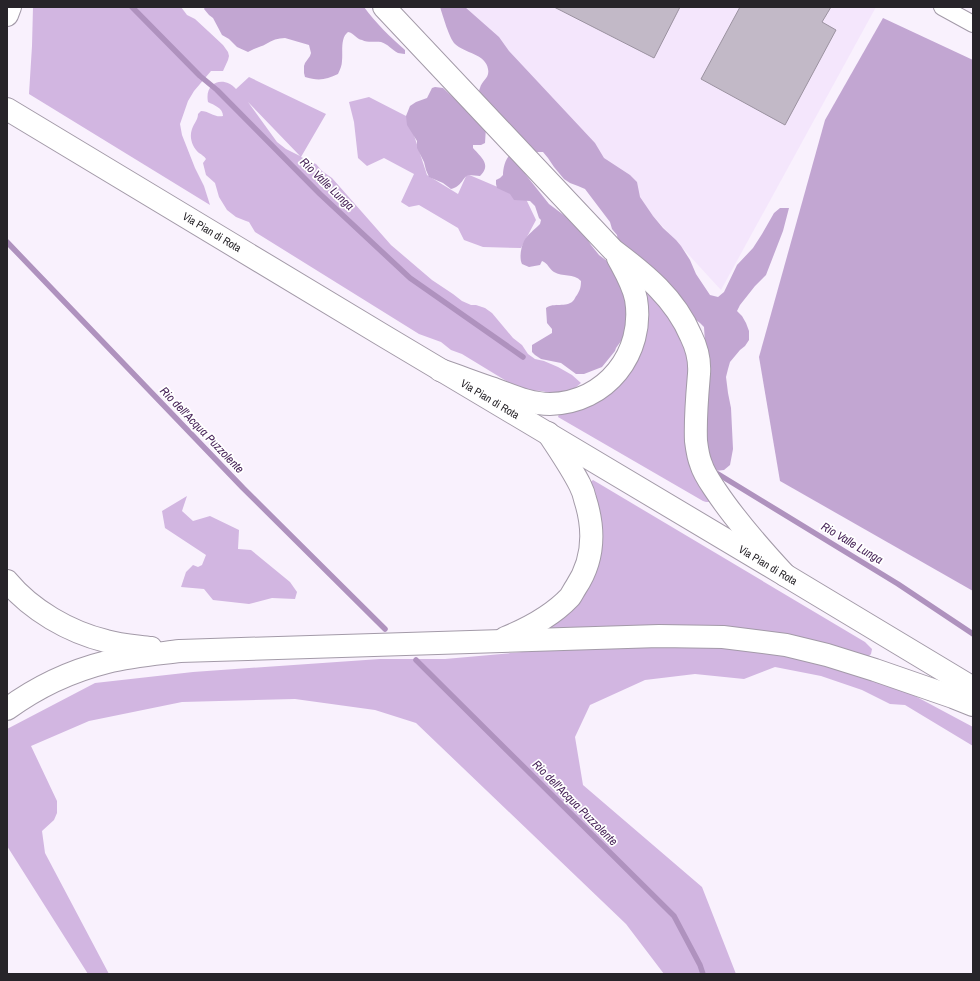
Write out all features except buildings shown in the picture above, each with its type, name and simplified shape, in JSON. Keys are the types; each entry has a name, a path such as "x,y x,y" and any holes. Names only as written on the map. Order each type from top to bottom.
{"main road":[{"path":"7,15 8,7"},
{"path":"384,7 613,250 657,286 679,312 695,344 699,358 696,430 697,450 700,464 721,499 743,528 785,575"},
{"name":"Via Pian di Rota","path":"7,109 440,370 548,433 973,688"},
{"path":"440,370 527,401 541,403 559,403 570,401 602,386 614,376 624,364 636,332 637,320 636,298 632,286 628,275 613,250"},
{"path":"498,641 524,630 542,620 558,608 570,597 587,566 592,535 591,519 587,504 581,486 548,433"},
{"path":"7,581 19,594 44,614 61,624 80,632 106,641 180,651"},
{"path":"7,709 24,697 72,673 120,659 180,651 659,636 723,637 786,645 827,655 875,670 953,696 973,706"}],"street":[{"path":"942,7 973,24"}],"shaded area":[{"path":"33,7 181,7 187,15 195,19 223,45 229,56 223,71 211,71 194,91 188,101 180,124 182,135 204,186 210,205 29,94"},
{"path":"205,7 364,7 383,30 405,50 405,54 398,53 381,42 360,39 348,32 343,41 342,63 338,74 330,78 322,79 305,77 304,66 311,53 309,45 280,38 248,52 237,47 229,39 222,35 213,18 204,9"},
{"path":"440,7 465,7 499,37 509,51 595,143 604,158 630,175 637,182 640,197 663,228 681,246 690,260 696,274 710,295 718,297 724,292 737,265 753,248 774,213 780,208 789,208 783,231 766,275 755,286 737,311 746,323 749,331 749,340 730,362 726,377 731,408 733,449 730,465 724,470 715,471 705,461 705,390 710,366 705,343 704,327 687,313 618,242 617,235 612,229 610,222 585,189 564,179 543,152 537,152 531,148 479,103 479,90 488,75 486,64 479,57 455,44 448,32"},
{"path":"461,7 876,7 721,290"},
{"path":"883,18 973,60 973,591 780,481 759,357 825,120"},
{"path":"249,77 326,114 301,157 316,164 322,171 332,178 391,245 432,280 462,301 471,305 485,308 492,313 513,338 522,345 528,354 535,359 558,367 572,375 581,383 565,393 521,390 462,354 451,350 441,342 419,334 255,232 249,222 236,217 227,210 219,197 215,183 206,175 203,163 206,159 195,148 191,135 198,114 201,111 217,116 223,116 220,109 208,102 209,90 212,85 226,82 236,89","holes":["248,102 300,156 286,149 277,142"]},
{"path":"432,88 443,88 486,127 485,143 481,145 473,145 473,148 484,161 485,168 483,172 480,176 467,176 458,186 451,189 443,183 429,177 417,148 417,141 407,125 406,116 410,106 427,98"},
{"path":"369,97 408,117 427,175 458,194 467,174 526,199 536,220 521,248 483,247 464,240 458,228 419,205 409,207 401,202 414,174 384,158 367,166 358,158 354,122 349,102"},
{"path":"510,155 514,156 526,175 549,204 569,219 586,237 599,255 615,267 628,306 624,337 602,367 584,374 576,374 561,363 541,359 532,352 532,345 552,333 552,329 547,323 546,308 553,305 567,304 573,301 580,290 581,281 575,277 554,272 546,263 542,261 540,265 529,267 522,264 521,249 523,243 540,224 541,220 535,206 530,201 514,200 510,194 497,188 496,180 503,175 505,164"},
{"path":"644,289 650,291 687,343 711,499 709,502 703,501 558,417 560,411 609,389"},
{"path":"593,480 865,642 872,649 871,654 863,657 543,632 576,600 589,483"},
{"path":"187,496 182,511 193,521 210,516 239,530 238,549 251,550 290,582 297,592 295,599 272,598 249,604 213,600 204,589 181,587 186,572 193,565 198,567 202,565 206,555 165,528 162,511"},
{"path":"718,647 813,659 900,688 973,727 973,746 905,705 890,704 862,690 821,676 775,667 744,679 695,674 645,680 590,705 575,737 583,785 702,887 736,974 664,974 626,924 416,723 375,710 295,699 182,702 89,721 31,746 57,801 57,813 54,820 42,831 45,853 109,974 88,974 7,846 7,729 95,683 193,672 380,659 445,659 568,648"}],"waterway":[{"name":"Rio Valle Lunga","path":"132,7 320,194 410,278 523,357"},
{"name":"Rio dell'Acqua Puzzolente","path":"7,242 243,488 385,629"},
{"name":"Rio Valle Lunga","path":"718,474 898,584 973,634"},
{"name":"Rio dell'Acqua Puzzolente","path":"416,660 674,916 700,965 703,974"}]}
